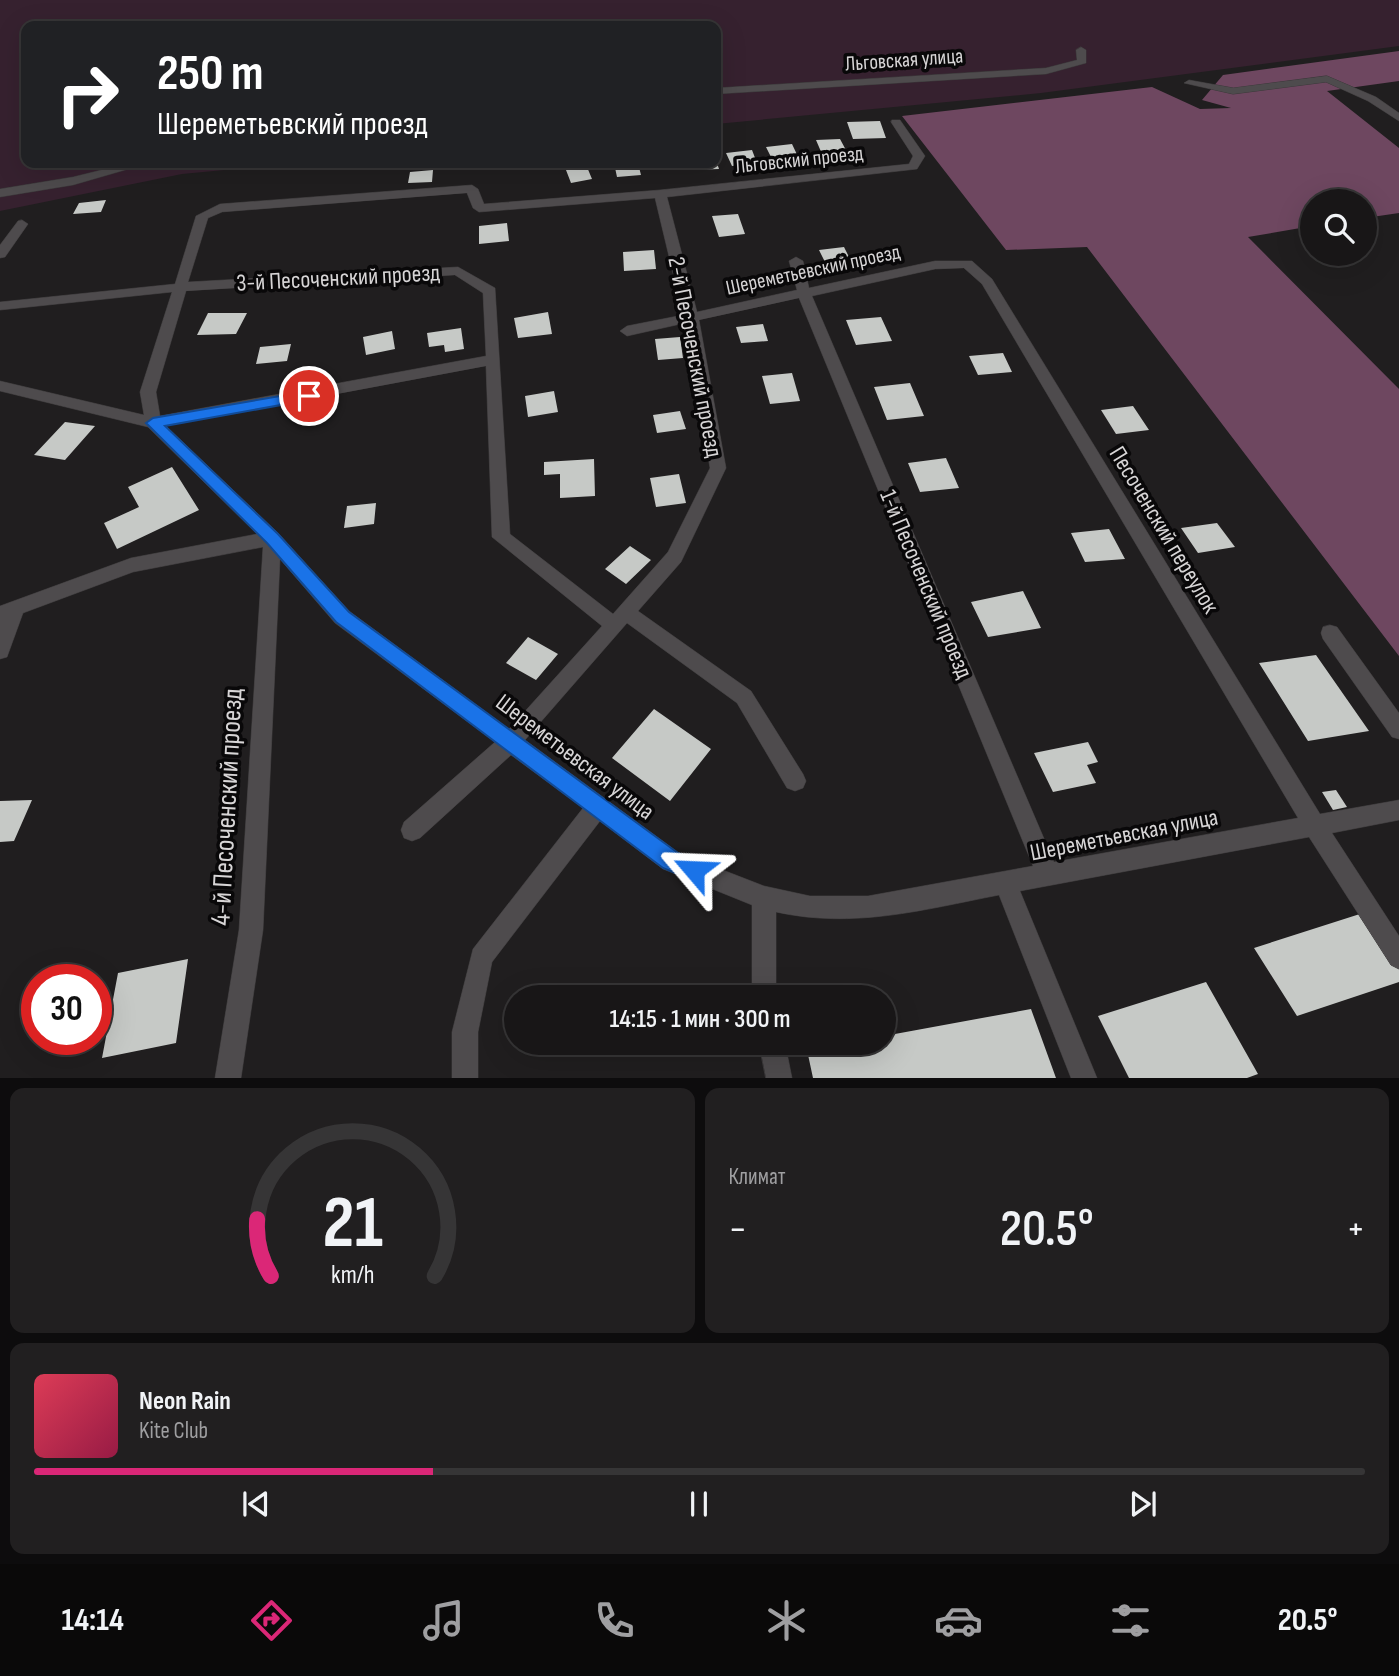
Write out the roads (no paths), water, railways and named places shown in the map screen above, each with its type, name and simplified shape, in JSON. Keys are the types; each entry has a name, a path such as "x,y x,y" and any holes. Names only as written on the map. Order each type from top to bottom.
{"street":[{"name":"Льговская улица","path":"721,91 1046,71 1082,61 1081,50"},
{"path":"1189,83 1233,91 1327,79 1373,99 1399,118"},
{"name":"Льговский проезд","path":"181,287 202,216 220,208 239,204 472,189 479,208 660,194 913,167 919,156 896,122"},
{"path":"0,193 73,181 124,168"},
{"name":"2-й Песоченский проезд","path":"510,742 675,557 718,468 691,317 660,194"},
{"path":"0,254 22,224"},
{"name":"1-й Песоченский проезд","path":"796,261 804,293 1048,875"},
{"name":"Шереметьевский проезд","path":"627,331 934,265 967,264"},
{"name":"Песоченский переулок","path":"967,264 987,282 1314,825 1399,957"},
{"name":"3-й Песоченский проезд","path":"0,306 181,287 458,271 490,291 501,537 621,620 744,697 795,781"},
{"path":"153,423 148,392 181,287"},
{"path":"0,386 153,423 284,401 491,360"},
{"name":"Шереметьевская улица","path":"153,423 272,538 342,617 671,861 764,898 810,908 868,908 1399,810"},
{"path":"0,650 7,611 131,565 272,538"},
{"name":"4-й Песоченский проезд","path":"228,1077 251,930 272,538"},
{"path":"1330,633 1399,730"},
{"path":"412,830 510,742"},
{"path":"465,1077 465,1032 481,957 598,806"},
{"path":"1006,884 1084,1077"},
{"path":"764,898 764,985"},
{"path":"774,1055 779,1077"}]}
